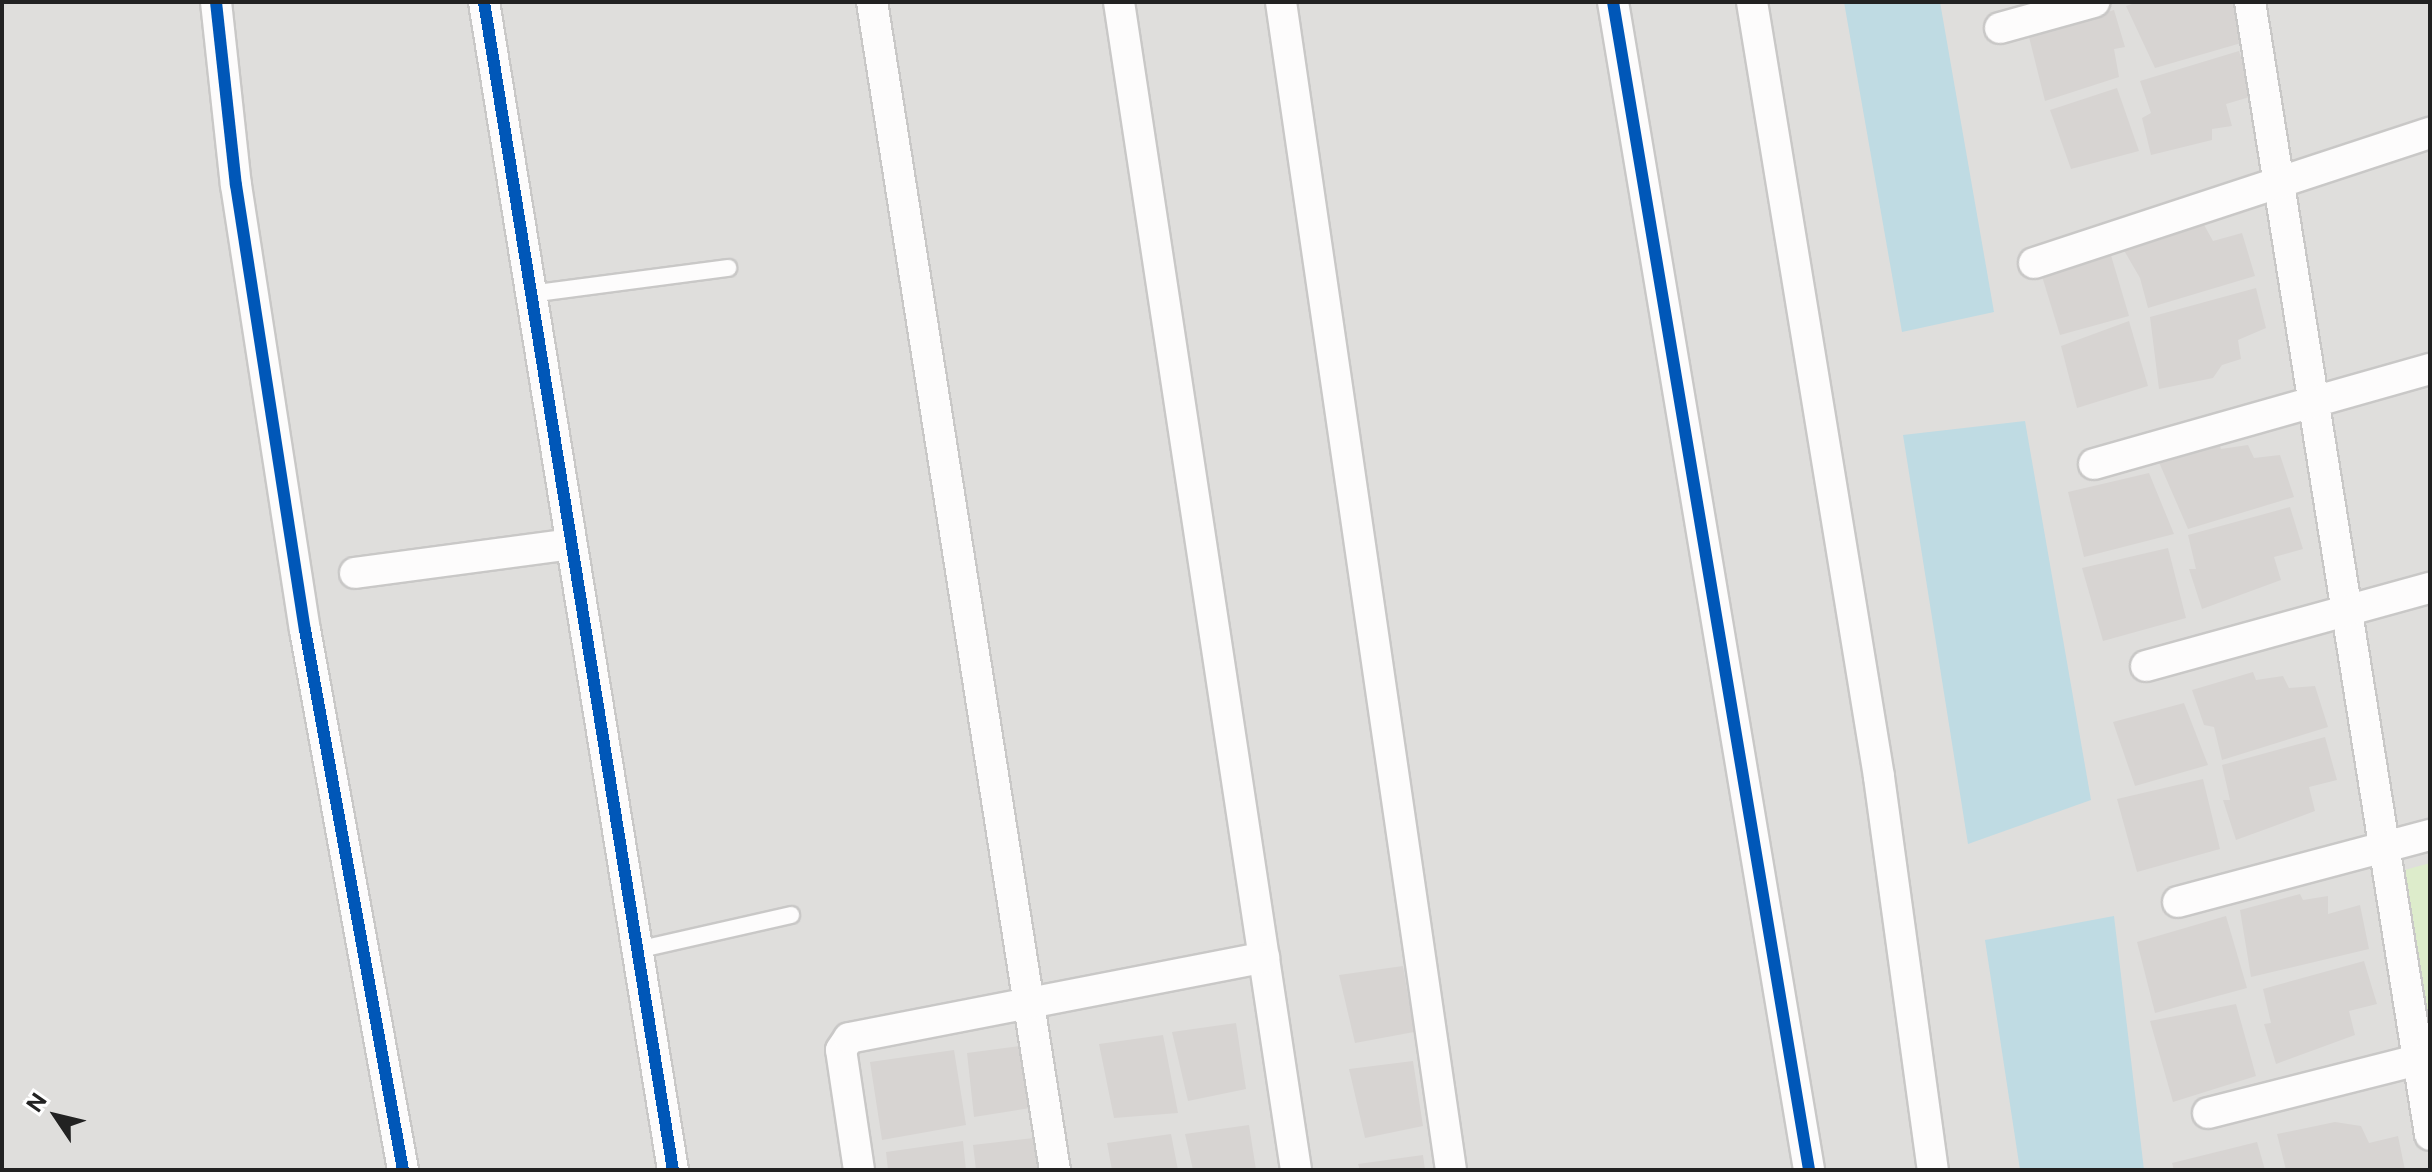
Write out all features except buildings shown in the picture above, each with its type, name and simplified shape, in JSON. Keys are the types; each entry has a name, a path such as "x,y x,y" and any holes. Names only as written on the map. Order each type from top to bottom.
{"street":[{"path":"216,2 236,185 305,630 403,1170"},
{"path":"484,2 673,1170"},
{"path":"872,2 1055,1170"},
{"path":"1119,2 1296,1170"},
{"path":"1281,2 1451,1170"},
{"path":"1613,2 1809,1170"},
{"path":"1752,2 1879,777 1933,1170"},
{"path":"2000,28 2094,2"},
{"path":"2250,2 2312,403 2350,608 2430,1135"},
{"path":"2034,263 2430,133"},
{"path":"2094,464 2430,369"},
{"path":"355,573 571,544"},
{"path":"2146,666 2430,588"},
{"path":"2178,902 2430,835"},
{"path":"859,1170 845,1041 1264,957"},
{"path":"2208,1113 2417,1060"}],"lane":[{"path":"530,294 728,268"},
{"path":"637,950 791,915"}],"shaded area":[{"path":"2,2 2430,2 2430,1170 2,1170"}],"green space":[{"path":"2430,863 2430,1098 2390,874"}],"water":[{"path":"1844,2 1940,2 1994,312 1902,332"},
{"path":"2025,421 2091,800 1968,844 1903,435"},
{"path":"2114,916 2144,1170 2020,1170 1985,940"}],"cycle path":[{"path":"216,2 236,185 305,630 403,1170"},
{"path":"484,2 673,1170"},
{"path":"1613,2 1809,1170"}]}
